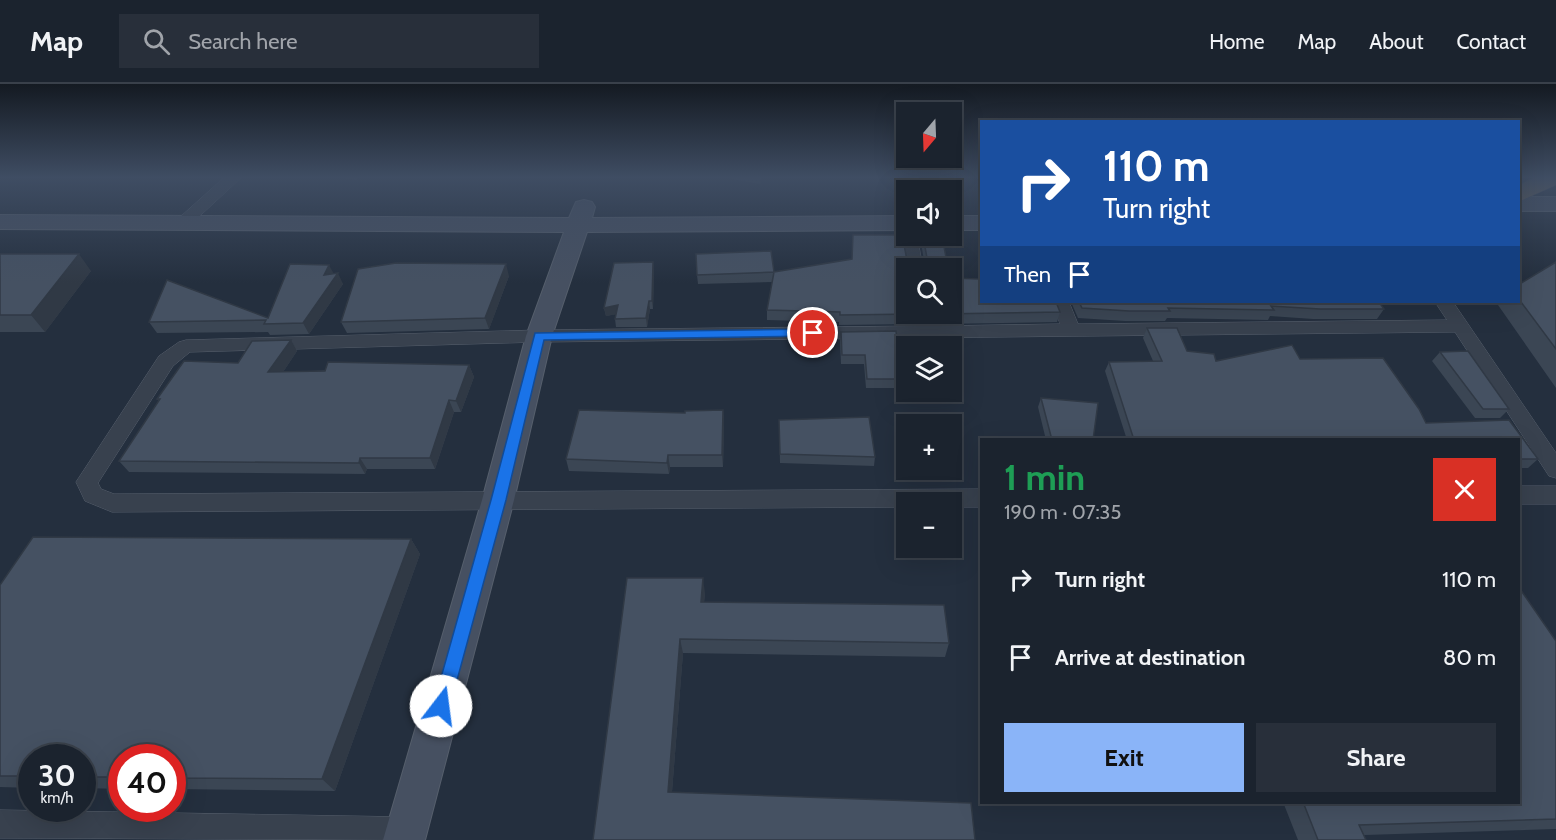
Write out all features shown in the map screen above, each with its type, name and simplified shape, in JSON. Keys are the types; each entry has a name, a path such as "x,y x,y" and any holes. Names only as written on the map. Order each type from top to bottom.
{"street":[{"path":"184,222 194,212"},
{"path":"453,212 896,223"},
{"path":"0,222 184,222 702,212"},
{"path":"0,824 405,836 498,500 539,336 581,216"},
{"path":"1520,220 1556,220"},
{"path":"962,223 980,223"},
{"path":"1060,303 1070,328"},
{"path":"1445,303 1556,470"},
{"path":"925,324 927,332"},
{"path":"980,498 112,503 93,495 87,482 166,361 186,346 539,336 927,332 1070,328 1461,326"},
{"path":"1520,495 1556,495"}],"building":[{"path":"853,235 896,235 896,246 904,246 907,258 896,258 896,314 840,315 840,312 767,310 774,272 852,259"},
{"path":"925,246 944,246 946,258 927,258"},
{"path":"771,251 774,272 697,275 696,254"},
{"path":"0,254 79,254 31,315 0,315"},
{"path":"653,262 652,301 649,301 646,318 615,319 618,305 604,308 614,263"},
{"path":"1556,262 1556,349 1520,301 1520,284"},
{"path":"396,263 506,264 485,318 341,322 358,269"},
{"path":"290,264 329,265 324,275 338,273 303,323 264,324 266,320 149,322 167,280 268,318"},
{"path":"962,278 980,279 980,303 1056,303 1060,312 962,314"},
{"path":"1080,303 1380,303 1384,309 1271,306 1274,310 1168,308 1170,311 1129,311 1082,308"},
{"path":"1147,328 1177,328 1187,351 1214,354 1216,361 1292,345 1300,359 1383,358 1419,409 1426,423 1509,420 1538,459 1520,459 1520,438 1133,438 1109,362 1162,361"},
{"path":"896,331 896,379 867,379 865,355 842,355 841,332"},
{"path":"291,340 268,372 325,371 328,362 469,365 456,401 449,400 430,458 360,458 359,463 119,461 160,399 157,399 184,361 238,363 252,341"},
{"path":"1468,351 1509,409 1483,409 1440,352"},
{"path":"1041,398 1098,403 1093,438 1051,438"},
{"path":"579,410 685,413 685,411 723,410 722,455 668,455 667,463 566,459"},
{"path":"869,417 875,457 780,454 779,420"},
{"path":"33,537 411,539 322,779 186,778 186,744 108,744 108,777 96,777 96,744 18,744 18,776 0,776 0,585"},
{"path":"627,578 703,578 701,602 944,605 949,643 680,639 668,792 971,803 975,840 593,840"},
{"path":"1520,589 1556,641 1556,819 1359,825 1366,840 1318,840 1304,804 1520,804"}],"route":[{"path":"441,706 498,500 539,336 813,333"}]}
